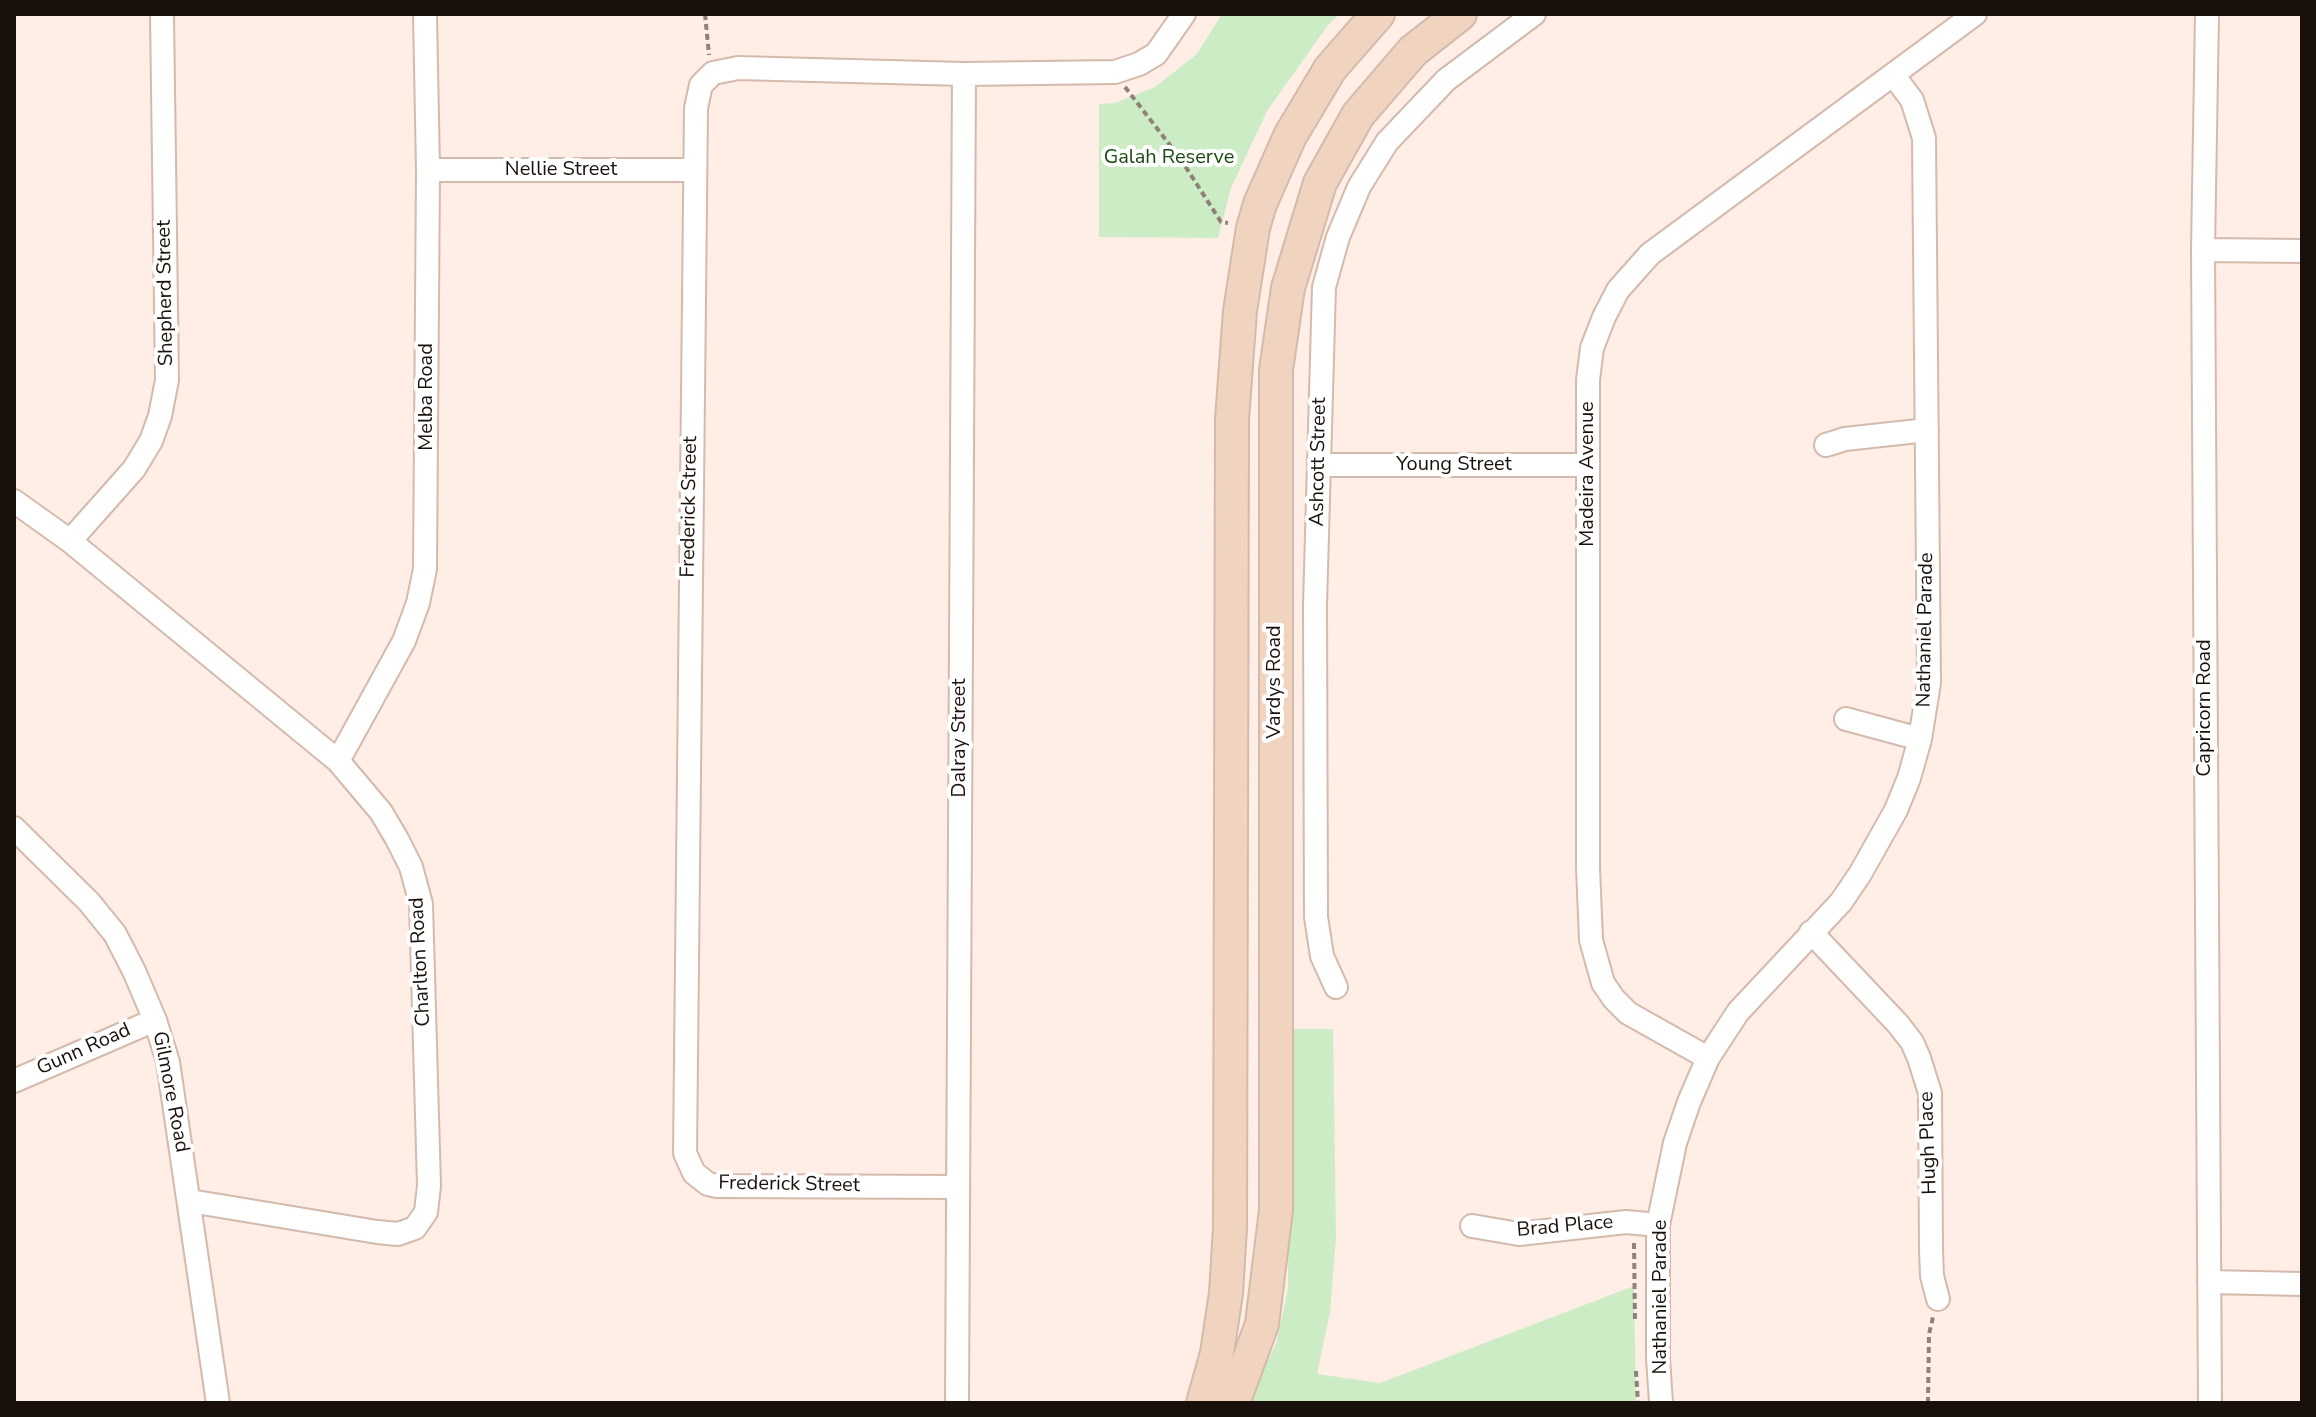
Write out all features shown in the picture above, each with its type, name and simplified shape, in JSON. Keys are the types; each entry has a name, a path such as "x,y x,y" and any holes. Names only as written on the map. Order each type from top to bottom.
{"main road":[{"path":"1203,1403 1213,1375 1219,1342 1230,1228 1232,419 1240,311 1253,228 1260,204 1290,136 1330,69 1378,14"},
{"name":"Vardys Road","path":"1233,1403 1262,1324 1276,1210 1276,370 1288,288 1320,183 1358,115 1413,51 1460,14"}],"street":[{"name":"Shepherd Street","path":"70,541 134,469 151,441 167,380 162,14"},
{"name":"Melba Road","path":"338,761 404,641 418,603 425,569 428,170 425,14"},
{"path":"713,73 738,68 964,74 1115,72 1156,54 1184,14"},
{"name":"Ashcott Street","path":"1336,987 1322,956 1316,917 1315,605 1324,287 1338,237 1359,187 1387,142 1446,80 1534,14"},
{"name":"Madeira Avenue","path":"1708,1058 1628,1013 1614,999 1603,983 1591,940 1588,868 1588,380 1592,348 1618,290 1650,254 1975,14"},
{"name":"Capricorn Road","path":"2207,14 2203,250 2210,1403"},
{"name":"Frederick Street","path":"713,73 701,85 696,108 694,170 685,1153 694,1173 708,1184 717,1186 958,1187"},
{"name":"Dalray Street","path":"957,1403 964,74"},
{"name":"Nathaniel Parade","path":"1661,1403 1658,1225 1675,1143 1708,1058 1738,1012 1841,902 1860,874 1896,810 1920,739 1929,683 1924,138 1912,100 1894,76"},
{"name":"Nellie Street","path":"428,170 694,170"},
{"path":"2203,250 2302,251"},
{"path":"1826,445 1845,439 1927,430"},
{"name":"Young Street","path":"1320,465 1588,465"},
{"name":"Charlton Road","path":"14,501 70,541 338,761 381,812 397,839 411,867 421,904 429,1186 426,1212 415,1228 398,1234 377,1232 190,1201"},
{"path":"1846,719 1920,739"},
{"name":"Gilmore Road","path":"14,828 89,902 115,934 155,1020 168,1062 218,1403"},
{"name":"Hugh Place","path":"1811,932 1898,1024 1912,1042 1926,1078 1931,1112 1932,1276 1938,1299"},
{"name":"Gunn Road","path":"14,1081 155,1020"},
{"name":"Brad Place","path":"1472,1226 1519,1234 1626,1222 1658,1225"},
{"path":"2209,1282 2302,1284"}],"path":[{"path":"705,14 713,73"},
{"path":"1115,72 1180,158 1221,222 1228,223"},
{"path":"1928,1403 1929,1334 1938,1299"}],"green space":[{"name":"Galah Reserve","path":"1222,14 1340,14 1328,25 1267,111 1231,188 1218,238 1099,237 1099,104 1115,103 1155,87 1197,54"},
{"path":"1288,1029 1333,1029 1336,1237 1330,1312 1317,1374 1380,1383 1634,1286 1636,1403 1251,1403 1258,1378 1276,1344 1288,1289"}]}
